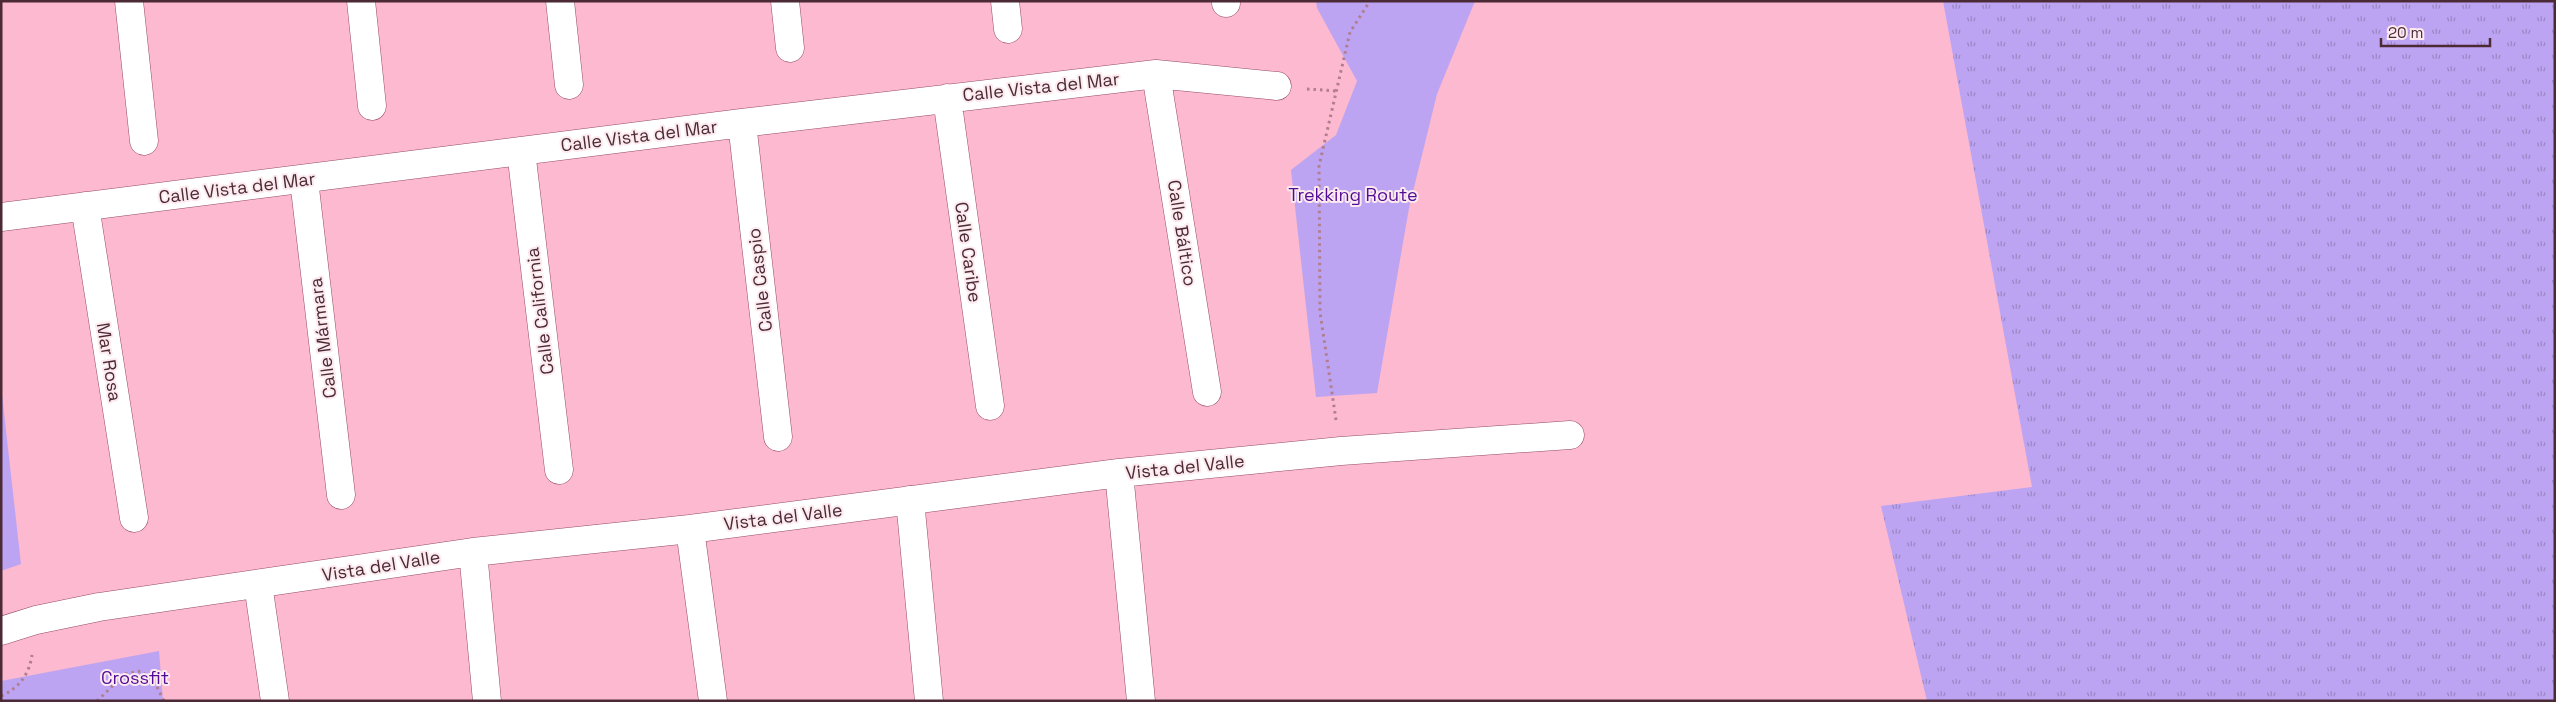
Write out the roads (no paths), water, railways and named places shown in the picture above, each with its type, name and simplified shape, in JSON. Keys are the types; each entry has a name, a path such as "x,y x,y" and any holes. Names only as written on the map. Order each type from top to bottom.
{"street":[{"path":"129,1 144,141"},
{"path":"361,1 372,106"},
{"path":"560,1 569,85"},
{"path":"785,1 790,48"},
{"path":"1004,1 1008,30"},
{"name":"Calle Vista del Mar","path":"1,217 742,123 1156,74 1277,86"},
{"name":"Calle Báltico","path":"1156,74 1207,392"},
{"name":"Calle Caribe","path":"947,98 990,406"},
{"name":"Calle Caspio","path":"742,123 778,437"},
{"name":"Calle California","path":"521,151 559,470"},
{"name":"Calle Mármara","path":"304,180 341,496"},
{"name":"Mar Rosa","path":"85,206 134,518"},
{"name":"Vista del Valle","path":"1,632 36,620 100,607 473,552 690,529 1119,473 1341,451 1570,435"},
{"path":"1119,473 1141,701"},
{"path":"910,500 929,701"},
{"path":"690,529 713,701"},
{"path":"473,552 487,701"},
{"path":"258,584 275,701"}],"park label":[{"name":"Trekking Route","path":"1353,195"},
{"name":"Crossfit","path":"135,678"}]}
